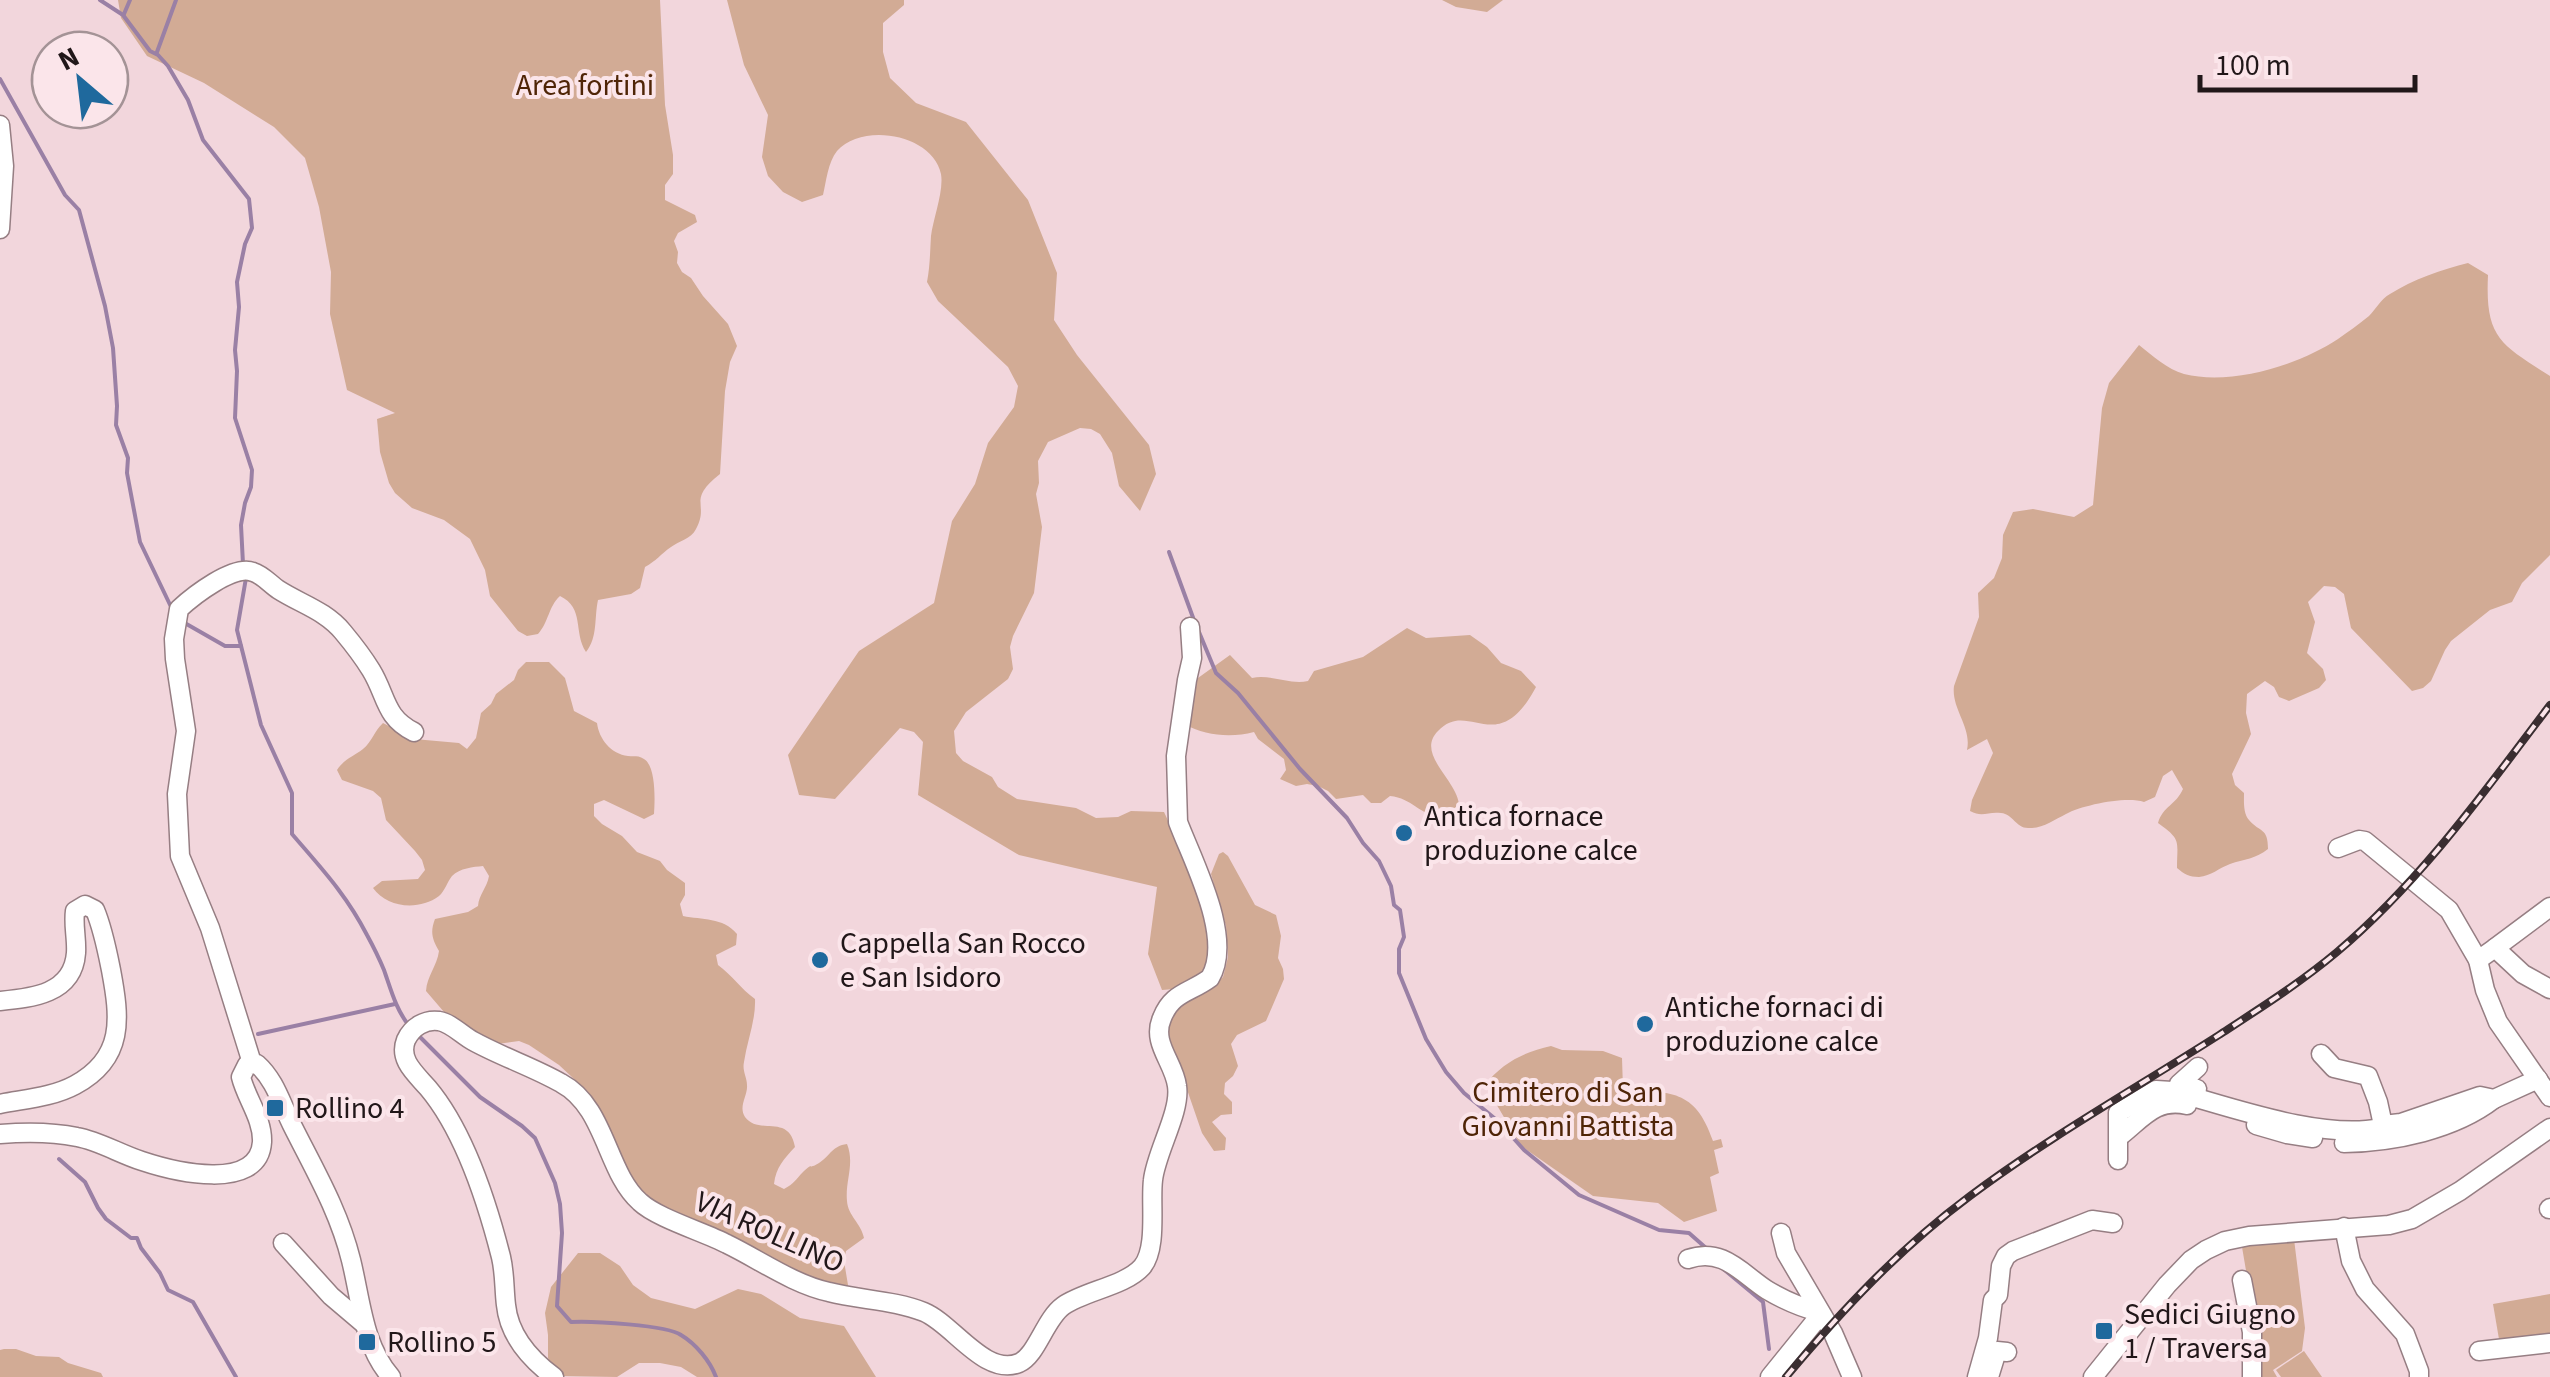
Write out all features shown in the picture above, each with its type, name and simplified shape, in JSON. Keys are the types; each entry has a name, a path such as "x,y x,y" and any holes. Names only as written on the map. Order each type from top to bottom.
{"street":[{"path":"0,125 4,166 0,229"},
{"path":"252,1063 210,928 180,856 177,794 186,730 175,659 179,609 232,573 244,570 258,574 331,619 372,671 391,714 414,732"},
{"name":"VIA ROLLINO","path":"554,1377 529,1356 512,1328 505,1302 501,1255 473,1173 442,1104 406,1061 404,1048 408,1036 424,1022 445,1023 473,1041 574,1090 596,1123 629,1190 651,1210 826,1292 926,1312 991,1363 1020,1363 1028,1357 1053,1314 1065,1304 1141,1268 1150,1243 1153,1179 1177,1096 1177,1082 1159,1040 1159,1025 1172,999 1210,978 1217,960 1206,892 1177,812 1176,756 1192,658 1190,626"},
{"path":"2338,848 2358,840 2375,847 2449,910 2478,960 2484,990 2498,1022 2550,1097"},
{"path":"0,1000 46,994 62,984 76,958 75,911 85,905 96,910 118,1008 112,1049 76,1085 0,1104"},
{"path":"2478,960 2550,908"},
{"path":"2495,948 2523,974 2550,989"},
{"path":"2322,1054 2334,1068 2368,1076 2383,1124"},
{"path":"0,1134 78,1137 142,1161 185,1171 240,1172 254,1164 262,1139 241,1076 252,1063"},
{"path":"252,1063 271,1079 334,1207 364,1324 383,1368 391,1377"},
{"path":"2198,1067 2179,1084 2303,1117 2345,1124 2400,1122 2480,1096 2494,1099"},
{"path":"2120,1136 2158,1106 2173,1102 2287,1134 2344,1143 2372,1142 2464,1118 2494,1099 2538,1080"},
{"path":"2118,1160 2118,1112 2161,1089 2295,1124 2344,1131 2372,1130 2383,1124"},
{"path":"2093,1377 2167,1285 2206,1250 2249,1236 2389,1225 2412,1218 2460,1191 2550,1128"},
{"path":"1978,1377 2006,1256 2092,1220 2113,1222"},
{"path":"2344,1227 2358,1275 2405,1334 2419,1377"},
{"path":"1781,1232 1786,1253 1833,1333 1852,1377"},
{"path":"283,1243 331,1296 364,1324"},
{"path":"1688,1259 1719,1256 1793,1306 1819,1312"},
{"path":"2242,1280 2252,1332 2252,1377"},
{"path":"1770,1377 1819,1312"},
{"path":"2479,1351 2550,1343"},
{"path":"1989,1377 1997,1351 2007,1352"}],"green space":[{"name":"Area fortini","path":"118,0 660,0 665,105 673,155 673,174 665,185 665,200 695,215 697,222 678,233 674,241 677,263 728,324 737,346 725,391 720,474 701,496 696,529 645,567 640,588 631,594 598,600 594,634 586,652 573,607 560,596 538,634 527,636 518,631 490,596 485,570 470,539 444,520 412,508 389,483 380,452 377,419 395,413 347,390 330,314 331,272 305,158 274,127 204,83 147,56 121,18"},
{"path":"727,0 904,0 904,5 883,23 883,52 890,78 916,103 966,122 1028,200 1057,273 1054,320 1149,445 1156,474 1140,511 1119,486 1112,453 1100,434 1080,428 1048,442 1038,461 1036,494 1042,527 1034,593 1013,636 1013,669 1008,679 966,712 954,731 956,753 963,761 992,777 998,787 1017,799 1076,808 1096,818 1118,817 1131,811 1164,812 1193,877 1208,930 1209,953 1202,973 1186,986 1162,990 1148,954 1157,887 1019,855 918,795 923,742 914,732 900,728 835,799 799,795 788,755 859,651 934,603 952,521 975,484 988,443 1014,407 1018,386 1008,367 938,301 927,282 942,181 935,160 925,149 911,141 879,135 848,142 831,161 823,195 802,202 783,192 768,176 762,157 768,115 744,65"},
{"path":"1442,0 1503,0 1487,12 1456,7"},
{"path":"2468,263 2488,275 2489,313 2499,337 2550,376 2550,555 2522,583 2512,602 2490,610 2451,641 2431,681 2412,691 2351,628 2344,594 2335,587 2324,586 2308,602 2315,622 2307,653 2323,669 2326,680 2319,688 2289,701 2279,697 2265,681 2247,694 2251,734 2232,774 2235,785 2244,793 2247,817 2268,842 2268,849 2259,855 2199,877 2177,868 2176,842 2158,823 2183,789 2172,770 2163,776 2155,797 2144,802 2093,805 2038,827 2024,827 2005,814 1970,811 1993,753 1987,739 1967,750 1967,734 1954,694 1979,617 1978,593 1994,578 2002,558 2003,535 2013,512 2033,509 2074,517 2093,505 2102,408 2109,383 2139,345 2166,366 2184,374 2222,377 2264,371 2304,357 2338,339 2399,289"},
{"path":"1407,628 1426,638 1470,635 1501,663 1521,671 1536,687 1509,720 1484,724 1461,720 1438,731 1431,750 1458,798 1459,808 1447,814 1430,814 1390,796 1381,803 1371,803 1363,795 1336,799 1318,786 1296,786 1280,779 1286,770 1284,759 1254,732 1219,735 1184,724 1191,683 1230,655 1252,678 1308,681 1314,671 1363,657"},
{"path":"526,662 549,662 565,678 574,711 597,723 611,749 642,758 651,769 654,814 644,819 604,800 594,804 594,816 637,852 660,861 685,883 680,904 683,916 719,922 737,934 736,945 716,955 718,965 755,999 744,1065 747,1085 743,1113 758,1125 787,1131 795,1147 784,1159 774,1184 784,1189 809,1167 847,1144 848,1206 864,1238 846,1251 849,1291 800,1276 746,1243 667,1211 646,1196 625,1171 588,1092 559,1065 519,1041 490,1045 444,1012 426,991 439,951 432,935 433,924 435,919 478,906 489,876 483,866 455,873 439,896 422,904 395,903 373,888 382,881 418,879 425,870 422,860 386,820 381,798 373,791 342,780 337,770 366,746 383,723 414,739 459,743 467,749 476,738 481,713"},
{"path":"1223,852 1255,905 1276,915 1281,936 1278,958 1284,979 1266,1021 1237,1035 1231,1044 1238,1066 1225,1083 1224,1094 1232,1102 1232,1114 1221,1115 1212,1122 1226,1138 1225,1150 1214,1151 1202,1133 1182,1075 1175,1066 1168,1034 1169,1023 1182,1004 1223,977 1228,957 1226,926 1211,874"},
{"name":"Cimitero di San Giovanni Battista","path":"1551,1046 1603,1051 1622,1058 1623,1089 1667,1093 1689,1102 1713,1141 1721,1139 1723,1147 1714,1150 1719,1173 1710,1177 1717,1211 1684,1222 1658,1203 1593,1196 1521,1146 1485,1085 1514,1060"},
{"path":"2294,1239 2305,1328 2302,1351 2273,1370 2277,1377 2260,1377 2242,1247"},
{"path":"578,1253 600,1253 620,1266 633,1285 651,1298 695,1309 738,1289 761,1294 800,1318 844,1326 876,1377 697,1377 681,1367 660,1363 639,1363 617,1377 559,1376 548,1358 545,1313 551,1287"},
{"path":"2550,1294 2550,1336 2500,1345 2493,1304"},
{"path":"16,1349 36,1356 59,1357 103,1377 0,1377 0,1350"},
{"path":"2304,1351 2322,1377 2281,1377 2276,1370"}],"waterway":[{"path":"100,0 123,15 150,51 168,66 188,100 203,140 249,199 252,228 237,282 235,350 235,418 252,470 241,525 243,564"},
{"path":"124,14 130,0"},
{"path":"157,52 176,0"},
{"path":"0,79 65,195 79,210 113,348 116,425 128,458 127,473 140,542 173,611"},
{"path":"1169,552 1195,623"},
{"path":"246,578 237,630 261,725 292,793 292,834 359,920 397,1007 410,1027"},
{"path":"183,622 225,646 241,646"},
{"path":"1199,632 1216,673 1347,818 1379,861 1391,886 1394,905 1400,910 1404,937 1399,949 1399,973 1426,1039 1446,1072 1524,1150 1579,1195 1659,1230 1689,1233 1706,1248"},
{"path":"258,1034 395,1004"},
{"path":"417,1034 480,1097 535,1138 560,1204 557,1306 571,1322 646,1326 681,1335 702,1353 716,1377"},
{"path":"59,1159 85,1182 106,1219 131,1238 137,1238 168,1290 193,1302 236,1377"},
{"path":"1721,1267 1763,1302 1769,1349"}],"railway":[{"path":"1786,1377 1873,1281 1970,1196 2219,1035 2337,952 2424,866 2550,705"}],"place":[{"name":"Antica fornace produzione calce","path":"1404,833"},
{"name":"Cappella San Rocco e San Isidoro","path":"820,960"},
{"name":"Antiche fornaci di produzione calce","path":"1645,1024"},
{"name":"Rollino 4","path":"275,1108"},
{"name":"Sedici Giugno 1 / Traversa","path":"2104,1331"},
{"name":"Rollino 5","path":"367,1342"}]}
